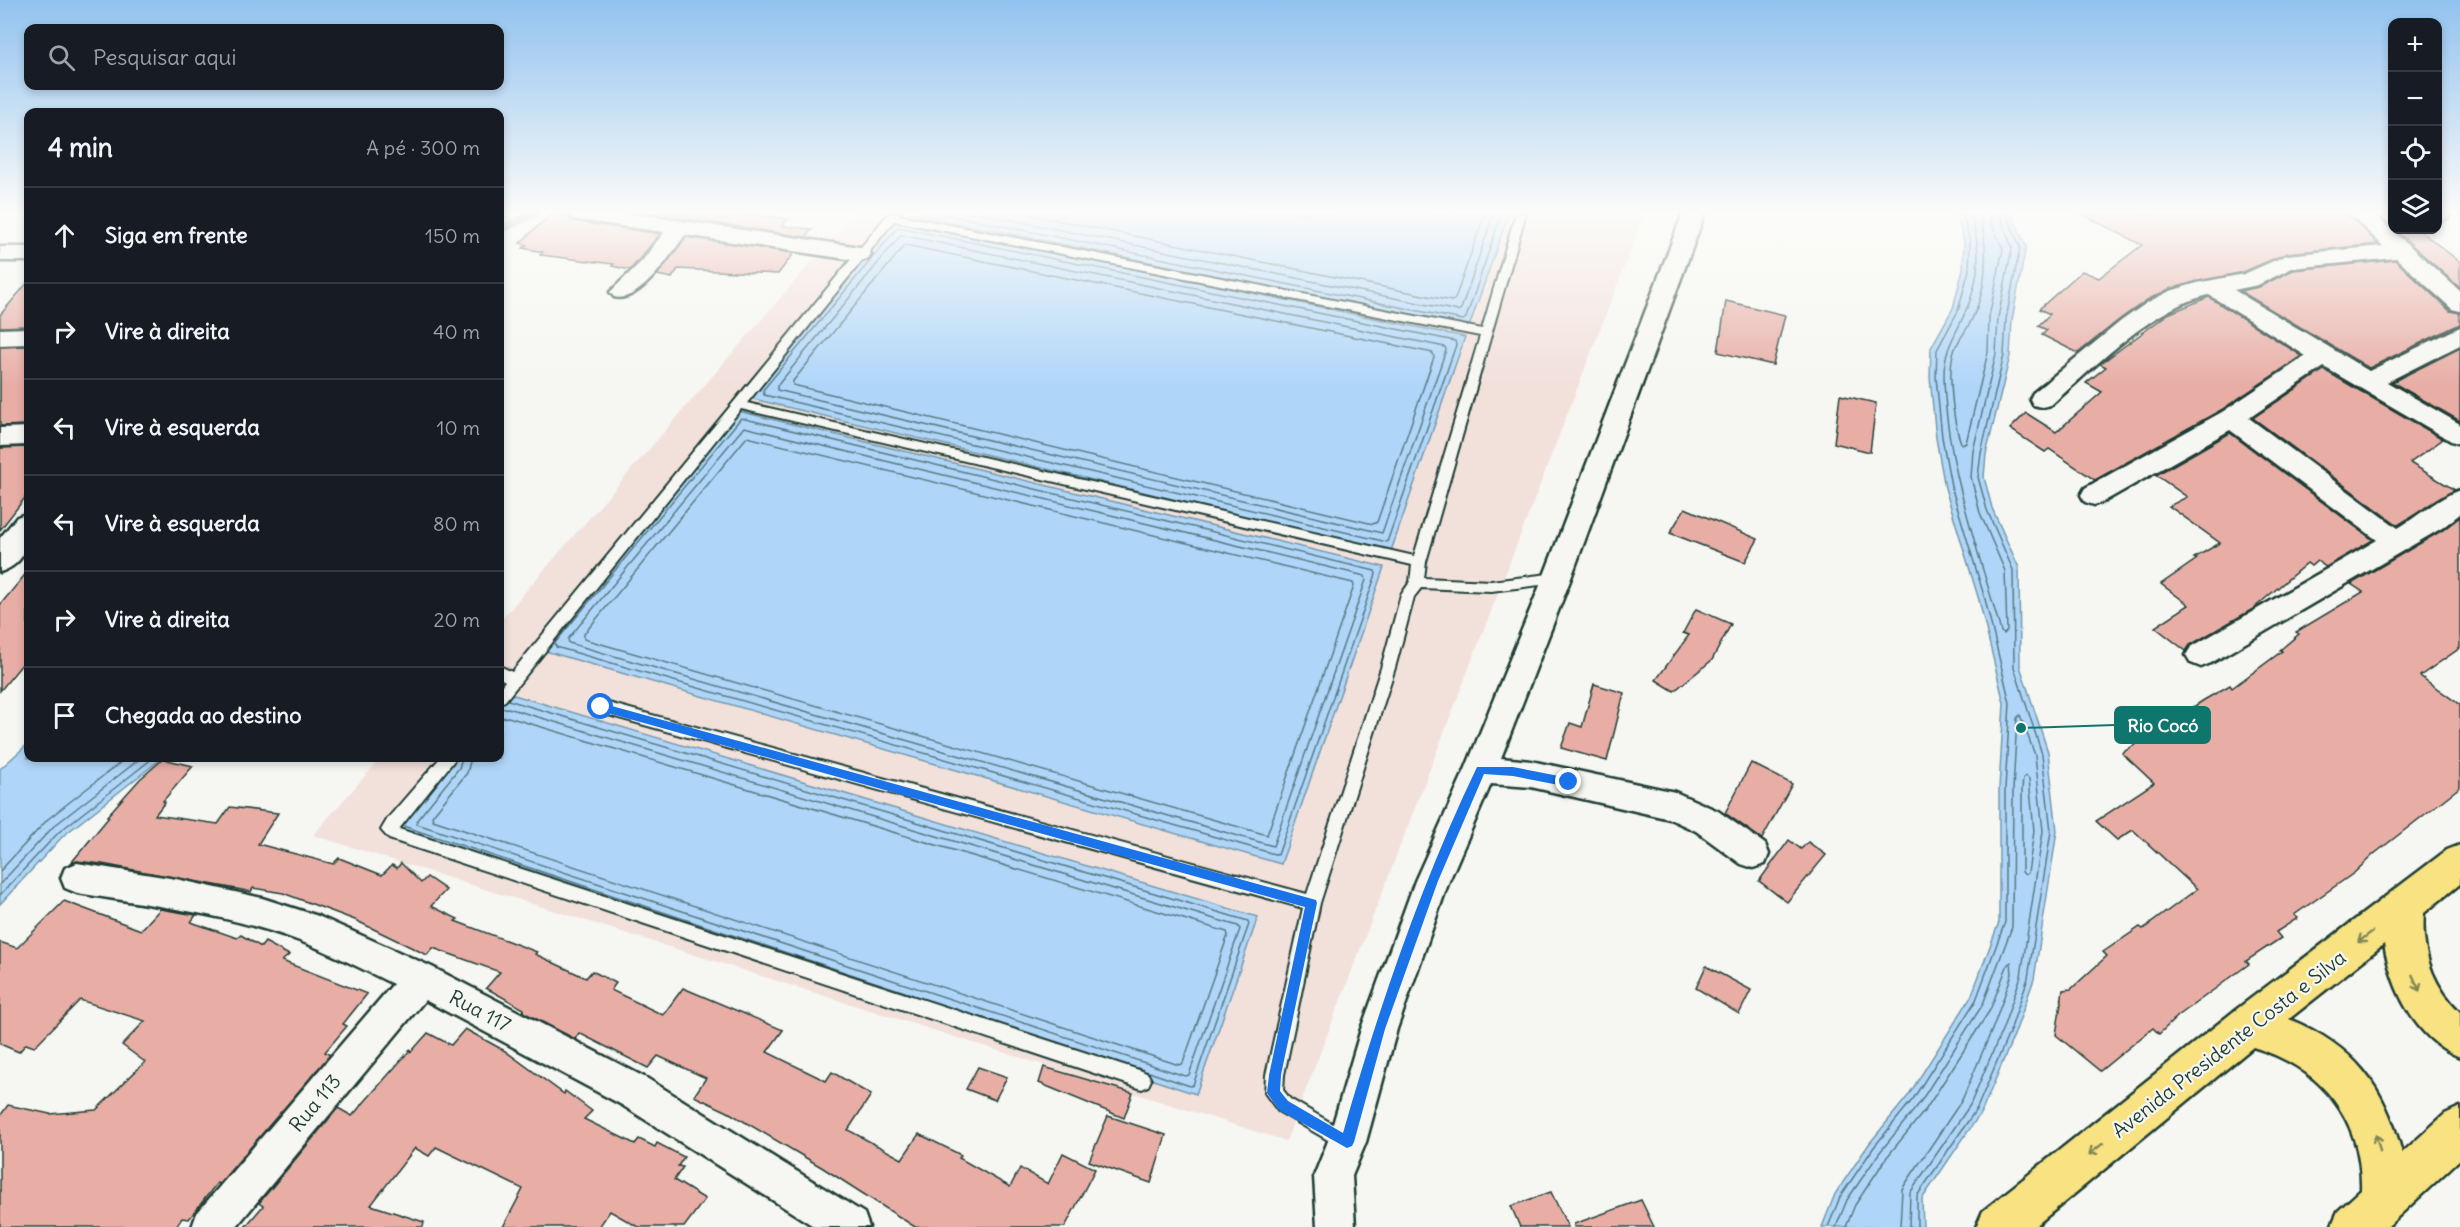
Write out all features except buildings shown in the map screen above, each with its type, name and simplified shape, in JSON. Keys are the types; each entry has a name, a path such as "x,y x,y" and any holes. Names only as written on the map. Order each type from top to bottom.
{"main road":[{"name":"Avenida Presidente Costa e Silva","path":"1999,1227 2248,1026 2460,862"},
{"path":"2405,906 2403,941 2417,988 2443,1024 2460,1037"},
{"path":"2248,1026 2276,1032 2299,1043 2324,1060 2353,1089 2368,1112 2377,1137 2382,1162 2368,1214"},
{"path":"2368,1214 2460,1129"}],"street":[{"path":"622,292 644,270"},
{"path":"1336,1227 1333,1176 1347,1142 1379,1029 1424,902 1481,770 1557,578 1673,270"},
{"path":"2042,399 2129,326 2156,307 2197,290 2250,280 2271,270"},
{"path":"2422,270 2460,303"},
{"path":"2214,288 2324,356 2460,435"},
{"path":"2368,382 2460,335"},
{"path":"0,337 24,336"},
{"path":"2094,495 2231,418 2324,356"},
{"path":"2231,418 2397,542"},
{"path":"0,436 24,436"},
{"path":"2200,655 2397,542 2432,521 2460,500"},
{"path":"1481,770 1531,774 1675,806 1707,821 1753,854"},
{"name":"Rua 117","path":"77,878 176,894 262,913 306,927 420,979 634,1092 850,1227"},
{"name":"Rua 113","path":"211,1227 420,979"}],"lane":[{"path":"504,692 740,405 847,270"},
{"path":"1171,270 1485,333"},
{"path":"1347,1142 1284,1106 1274,1093 1275,1075 1312,903 1388,668 1408,596 1417,583 1419,562 1504,270"},
{"path":"740,405 1419,562"},
{"path":"1417,583 1468,586 1510,585 1557,578"},
{"path":"504,674 514,681"},
{"path":"601,707 1312,903"},
{"path":"446,762 393,823 389,830 394,834 1142,1080"}],"shaded area":[{"path":"804,270 1623,270 1286,1141 313,835 377,762 504,762 504,616"}],"water":[{"path":"854,270 1140,270 1465,337 1391,551 749,398"},
{"path":"1190,270 1489,270 1469,327"},
{"path":"1963,270 2021,270 2012,320 2010,356 1986,454 1984,477 1992,508 2019,568 2020,666 2048,752 2057,831 2034,979 2015,1033 1982,1111 1922,1199 1923,1227 1822,1227 1835,1194 1869,1144 1908,1096 1971,997 1999,922 1999,789 2004,703 1979,600 1945,488 1936,438 1930,377 1931,348 1953,308"},
{"path":"738,411 1384,567 1281,864 542,650"},
{"path":"504,692 1258,917 1196,1094 391,830 448,762 504,762"},
{"path":"24,748 24,762 157,762 63,836 0,904 0,769"}],"place":[{"name":"Rio Cocó","path":"2021,728"}],"route":[{"path":"601,707 1312,903 1275,1075 1274,1093 1284,1106 1347,1142 1379,1029 1432,881 1481,770 1513,771 1569,782"}]}
